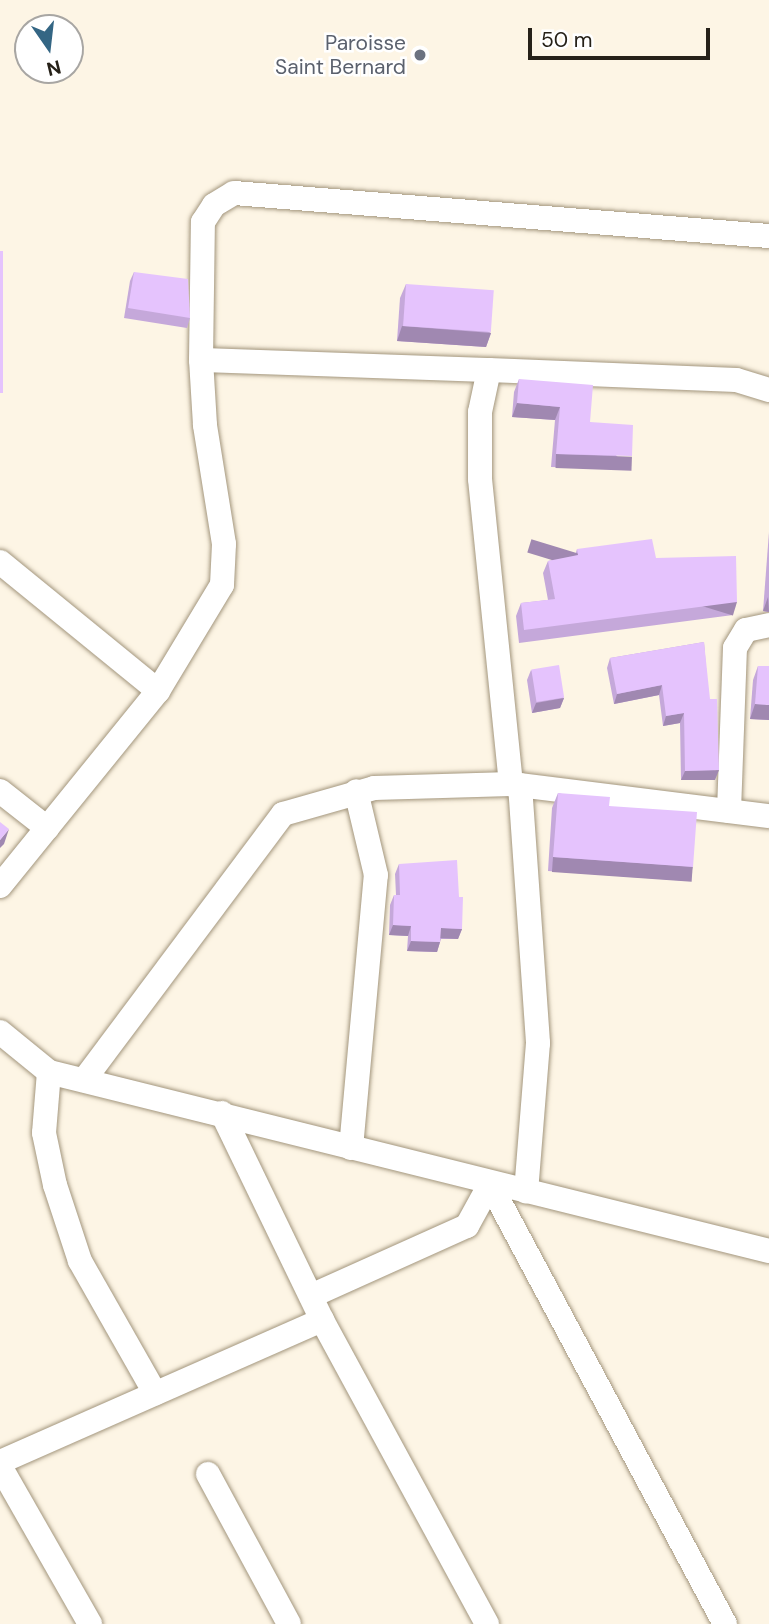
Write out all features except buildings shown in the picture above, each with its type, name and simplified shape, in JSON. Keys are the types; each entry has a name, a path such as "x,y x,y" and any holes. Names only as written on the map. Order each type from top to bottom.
{"street":[{"path":"0,886 158,691 222,585 224,544 205,425 201,360 204,222 214,205 234,193 769,236"},
{"path":"201,360 736,380 769,390"},
{"path":"489,370 480,412 480,479 515,784 538,1043 526,1192"},
{"path":"0,562 158,691"},
{"path":"729,811 735,648 746,630 769,625"},
{"path":"85,1080 283,814 356,792 515,784 769,816"},
{"path":"0,791 47,828"},
{"path":"351,1148 376,875 356,792"},
{"path":"0,1032 48,1072 222,1113 490,1184 769,1253"},
{"path":"48,1072 44,1133 55,1185 80,1261 155,1393"},
{"path":"222,1113 321,1320 487,1624"},
{"path":"311,1296 467,1226 490,1184"},
{"path":"490,1184 725,1624"},
{"path":"90,1624 0,1464 321,1320"},
{"path":"208,1474 289,1624"}],"place":[{"name":"Paroisse Saint Bernard","path":"420,55"}]}
